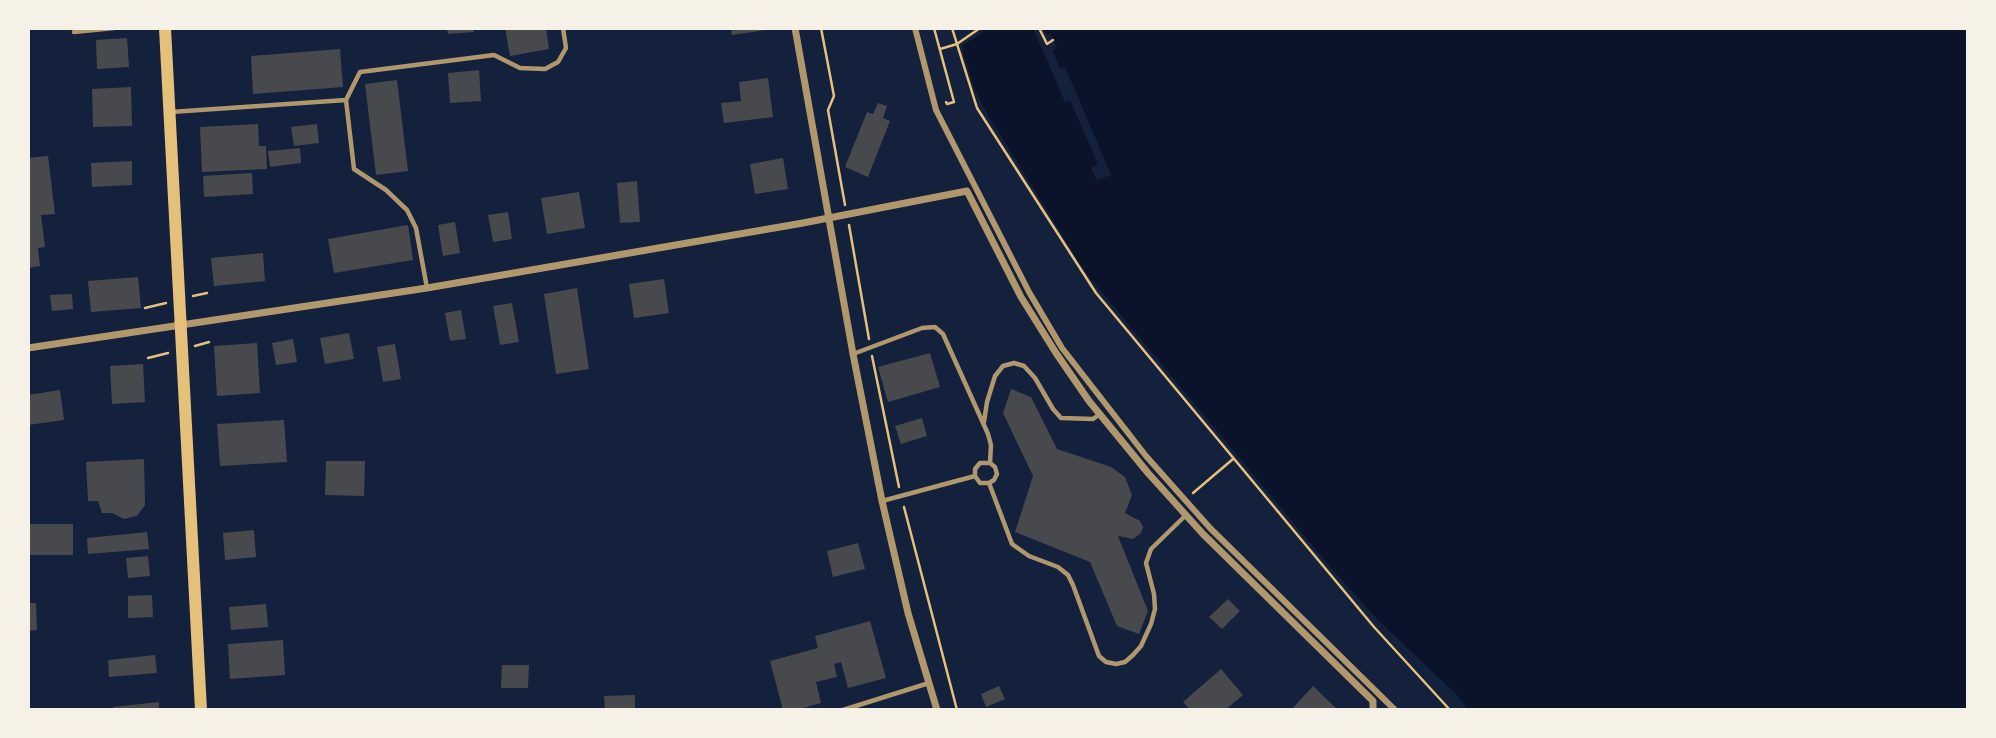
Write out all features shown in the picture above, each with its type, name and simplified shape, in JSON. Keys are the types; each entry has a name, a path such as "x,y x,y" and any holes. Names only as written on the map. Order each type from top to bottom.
{"main road":[{"path":"165,28 201,710"}],"street":[{"path":"795,28 882,501 908,613 937,710"},
{"path":"915,28 936,110 1029,292 1062,348 1146,456 1210,528 1395,710"},
{"path":"28,348 427,288 967,191 1021,297 1056,353 1100,414 1186,515 1373,701 1373,710"}],"lane":[{"path":"74,32 114,28"},
{"path":"427,288 416,228 407,210 386,190 354,169 346,100 360,72 494,55 520,68 545,69 558,62 566,48 563,28"},
{"path":"170,113 346,100"},
{"path":"853,354 922,328 935,327 943,334 950,347 984,423 991,445 990,463"},
{"path":"984,423 995,376 1003,366 1014,363 1024,366 1035,378 1061,418 1093,419 1100,414"},
{"path":"980,463 990,463 997,474 989,484 981,483 975,476 975,469 980,463"},
{"path":"882,501 975,476"},
{"path":"989,484 1012,544 1029,556 1058,567 1068,575 1099,656 1105,662 1116,664 1125,662 1141,646 1151,624 1155,609 1154,594 1146,563 1152,550 1186,515"},
{"path":"843,710 929,683"}],"path":[{"path":"821,28 834,96 828,110 870,348 901,497 957,710"},
{"path":"934,28 954,102 947,104"},
{"path":"952,28 977,108 1096,293 1374,627 1450,710"},
{"path":"940,49 957,44 980,28"},
{"path":"1039,28 1047,44 1054,40"},
{"path":"1185,500 1233,458"}],"water":[{"path":"983,28 1968,28 1968,710 1468,710 1458,696 1378,620 1331,568 1085,272 974,88 963,45 982,33"}],"pier":[{"path":"1033,28 1043,28 1047,35 1051,34 1057,48 1052,50 1060,69 1065,67 1111,175 1097,180 1091,168 1098,164 1070,100 1065,102"}],"building":[{"path":"447,28 473,28 474,32 448,34"},
{"path":"505,28 546,28 549,49 510,56"},
{"path":"731,28 766,28 766,30 732,35"},
{"path":"127,38 129,67 97,69 96,40"},
{"path":"340,49 343,87 253,94 251,56"},
{"path":"479,70 481,101 450,103 448,73"},
{"path":"768,78 773,117 724,123 721,103 741,101 739,82"},
{"path":"397,80 408,171 376,175 365,84"},
{"path":"131,87 132,126 93,127 92,89"},
{"path":"878,103 887,106 883,118 890,121 868,177 845,167 867,112 873,114"},
{"path":"258,124 259,146 266,146 267,169 202,172 200,127"},
{"path":"317,124 319,143 294,146 291,127"},
{"path":"300,148 301,163 270,167 268,151"},
{"path":"48,156 55,214 41,215 45,247 38,248 40,266 28,268 28,158"},
{"path":"783,158 788,189 755,194 750,164"},
{"path":"132,161 132,185 92,187 91,163"},
{"path":"252,173 253,194 204,197 203,176"},
{"path":"637,181 640,222 620,223 617,183"},
{"path":"579,192 585,228 547,234 541,198"},
{"path":"508,212 512,239 493,242 488,215"},
{"path":"455,222 460,253 443,256 438,225"},
{"path":"408,225 413,260 334,273 328,239"},
{"path":"263,253 265,281 214,286 211,258"},
{"path":"138,277 141,308 91,312 88,281"},
{"path":"664,279 669,313 634,318 629,284"},
{"path":"577,288 589,369 556,374 544,294"},
{"path":"72,294 73,309 52,311 50,295"},
{"path":"512,303 519,342 500,345 493,306"},
{"path":"461,310 466,339 450,341 445,313"},
{"path":"349,333 354,359 325,364 320,338"},
{"path":"293,339 297,362 276,365 272,343"},
{"path":"257,343 260,393 217,396 214,346"},
{"path":"395,344 401,379 383,382 377,347"},
{"path":"930,353 940,387 888,402 878,367"},
{"path":"143,364 145,402 112,404 110,366"},
{"path":"1011,389 1031,397 1057,449 1111,467 1125,477 1132,495 1125,513 1140,521 1143,527 1141,533 1133,539 1118,536 1148,611 1139,634 1117,626 1090,562 1015,532 1033,476 1003,413"},
{"path":"60,390 64,420 28,425 28,395"},
{"path":"922,418 927,436 901,444 895,426"},
{"path":"284,420 287,462 220,466 217,424"},
{"path":"144,459 145,505 137,516 124,519 112,513 102,513 98,501 88,501 86,462"},
{"path":"326,461 365,461 364,496 325,495"},
{"path":"28,524 73,524 73,555 28,555"},
{"path":"254,530 256,557 225,560 223,533"},
{"path":"147,532 149,549 88,554 87,538"},
{"path":"858,543 865,569 833,577 827,551"},
{"path":"148,556 150,576 128,578 126,558"},
{"path":"152,595 153,617 128,618 128,596"},
{"path":"1228,599 1240,611 1222,629 1209,617"},
{"path":"28,603 36,603 37,630 28,631"},
{"path":"266,604 268,627 231,630 229,607"},
{"path":"870,621 886,678 848,688 841,662 834,664 837,677 816,682 821,703 796,710 783,710 770,661 818,648 815,636"},
{"path":"283,640 285,675 230,679 228,644"},
{"path":"155,655 157,673 109,677 108,660"},
{"path":"502,665 529,665 528,688 501,688"},
{"path":"1221,669 1243,695 1225,710 1190,710 1183,702"},
{"path":"999,686 1005,699 986,707 981,694"},
{"path":"1313,686 1338,710 1291,710"},
{"path":"635,695 635,710 605,710 604,696"},
{"path":"159,702 159,710 114,710 113,707"}]}
